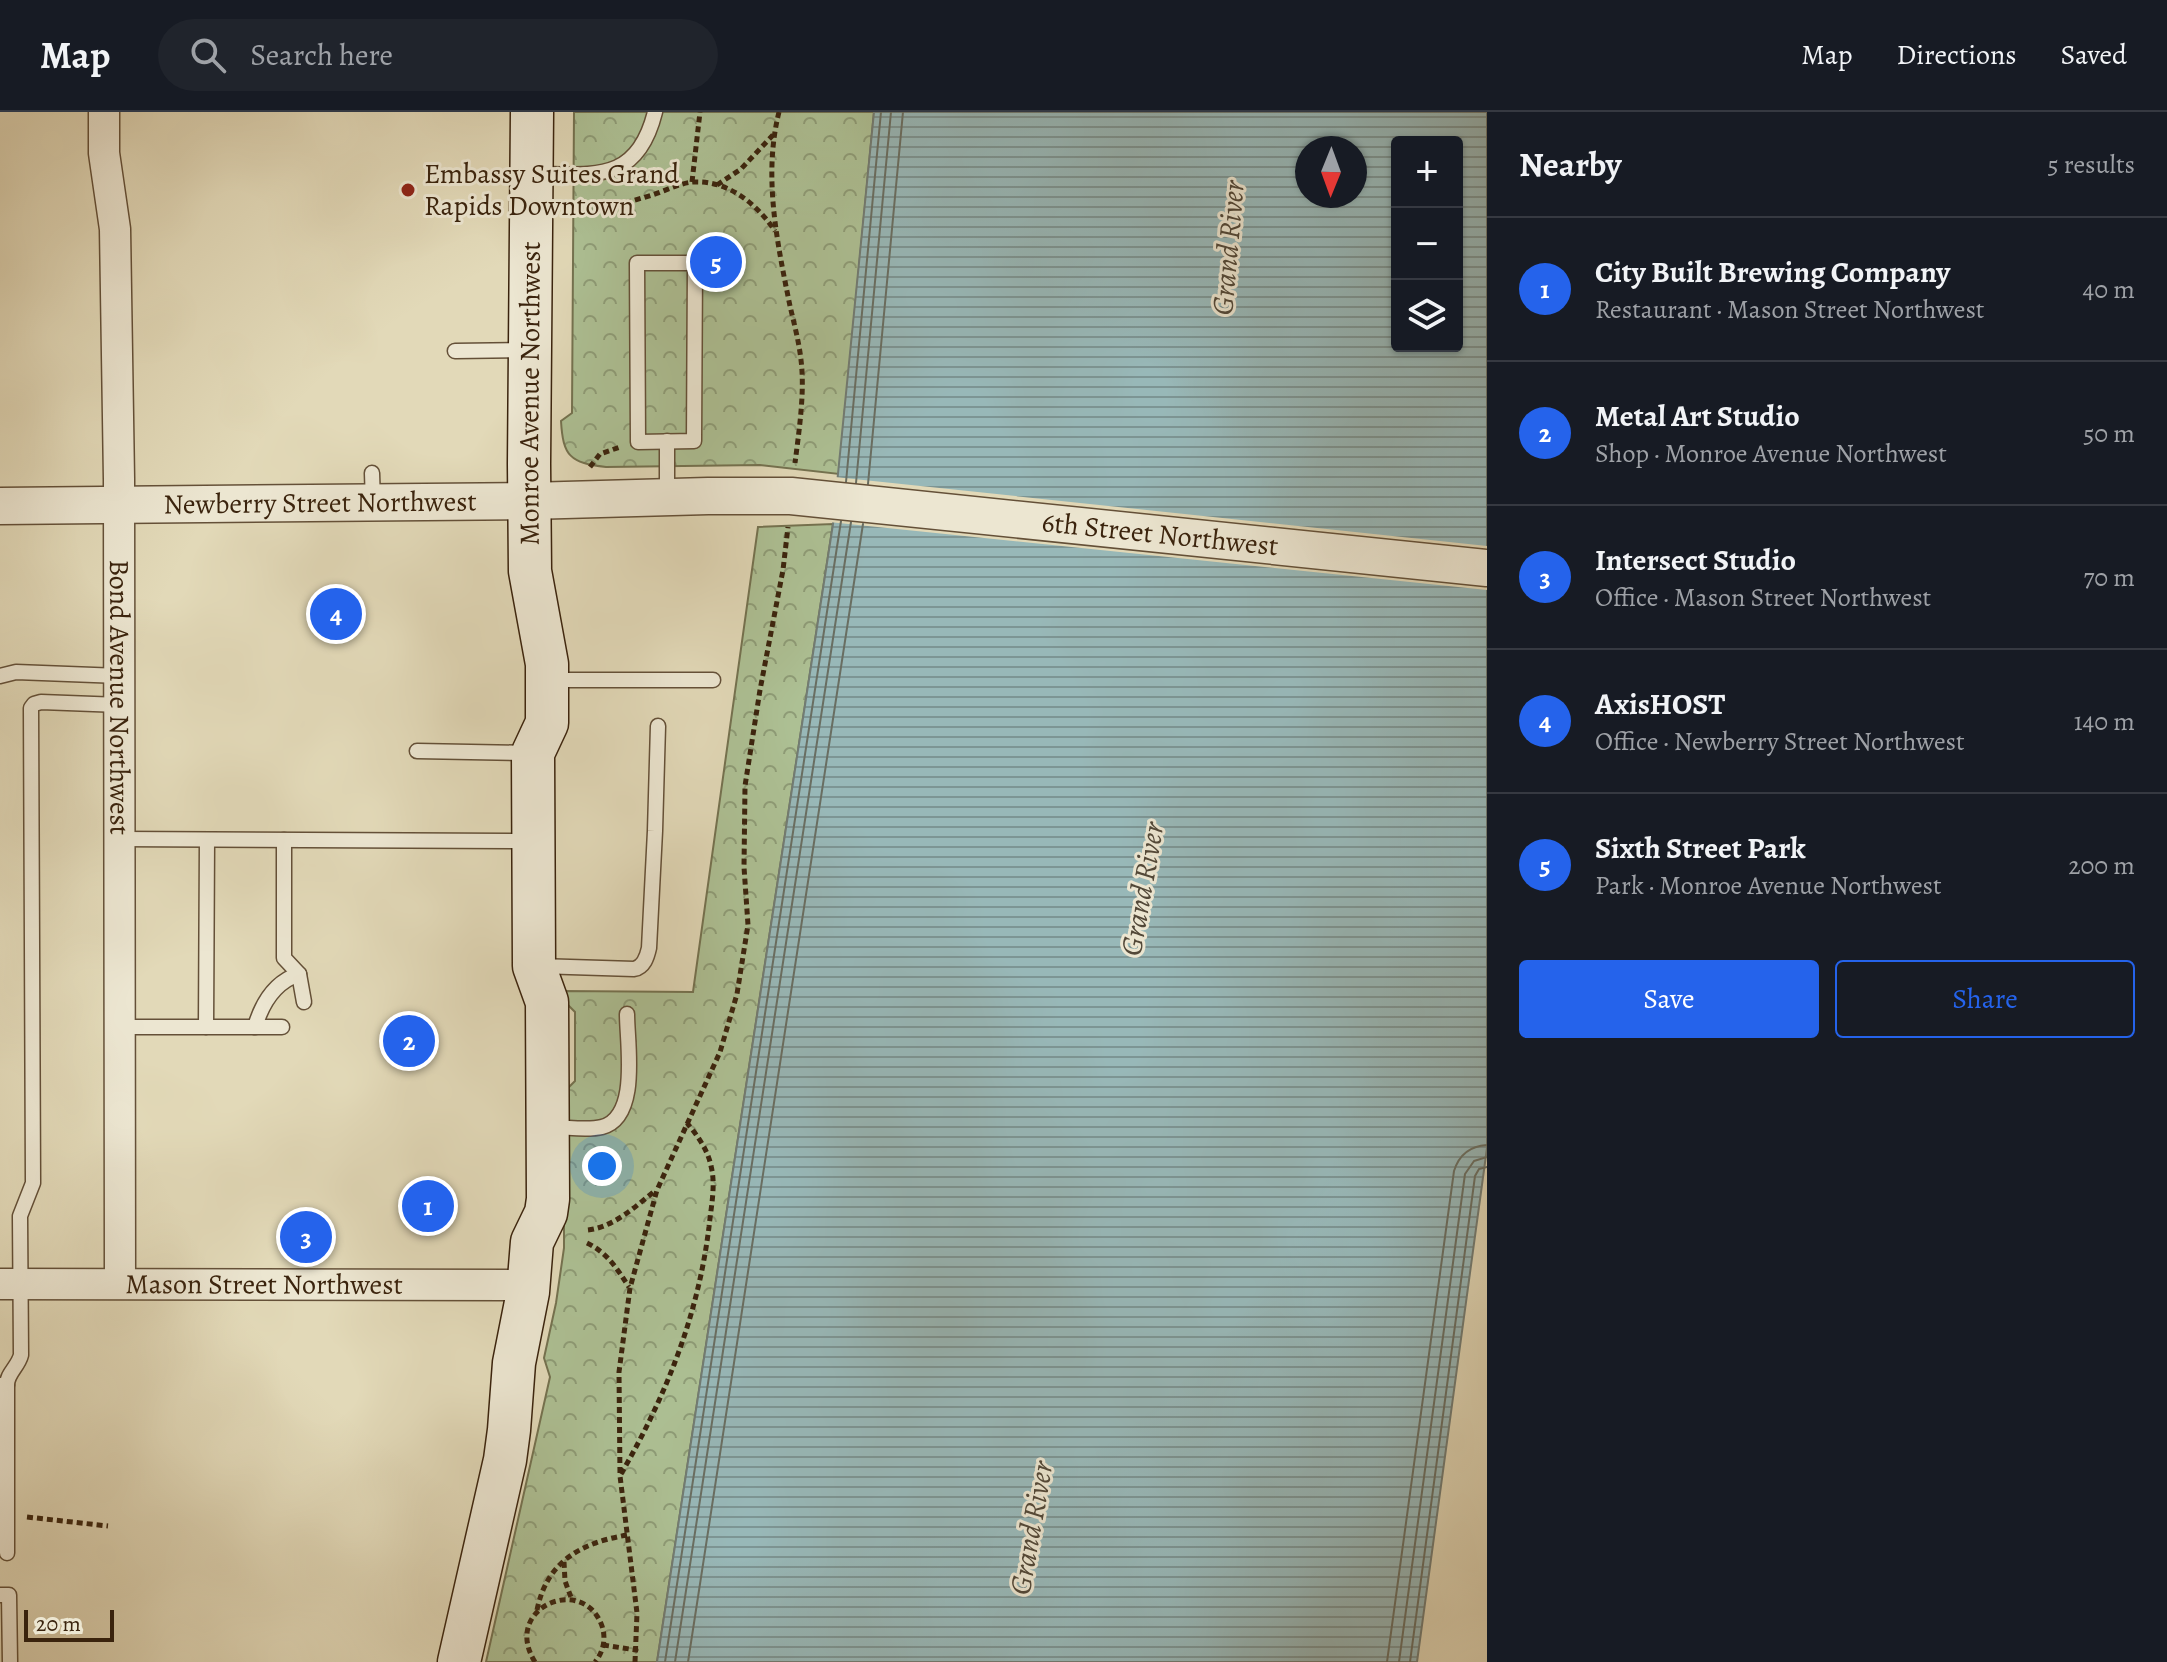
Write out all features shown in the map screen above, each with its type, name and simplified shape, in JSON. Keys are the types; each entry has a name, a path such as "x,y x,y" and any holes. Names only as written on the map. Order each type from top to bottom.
{"main road":[{"name":"Monroe Avenue Northwest","path":"532,112 530,580 544,645 547,680 547,723 533,753 534,966 547,1002 548,1127 548,1206 532,1242"},
{"name":"Monroe Avenue Northwest","path":"530,580 519,626 519,724 533,753"},
{"name":"Monroe Avenue Northwest","path":"431,1662 459,1599 505,1460 516,1351 529,1285 532,1242 521,1203 520,1002 534,966"},
{"name":"Monroe Avenue Northwest","path":"459,1599 459,1662"}],"street":[{"name":"Bond Avenue Northwest","path":"104,112 104,153 115,229 120,506 120,1283"},
{"name":"Newberry Street Northwest","path":"0,506 120,506 373,488 529,501 667,496 832,499"},
{"name":"6th Street Northwest","path":"832,499 1487,568"},
{"name":"Mason Street Northwest","path":"10,1284 529,1285"}],"lane":[{"path":"531,174 606,173 624,165 637,153 648,135 655,112"},
{"path":"637,263 695,263 694,441 638,442 637,263"},
{"path":"455,351 530,350"},
{"path":"667,441 667,496"},
{"path":"0,676 16,672 120,691"},
{"path":"547,680 713,680"},
{"path":"7,1553 3,1379 20,1361 21,1355 10,1284 20,1216 33,1183 31,708 41,702 120,691"},
{"path":"534,966 634,969 646,960 658,726"},
{"path":"417,751 533,753"},
{"path":"120,839 533,841"},
{"path":"206,1027 207,840"},
{"path":"284,840 284,958 299,974 304,1002"},
{"path":"255,1027 260,1010 283,979 299,974"},
{"path":"548,1127 599,1128 612,1123 622,1112 628,1086 627,1014"},
{"path":"120,1027 282,1027"},
{"path":"0,1595 9,1595 10,1662"}],"path":[{"path":"692,182 700,112"},
{"path":"779,112 773,134 775,231 801,361 800,425 794,474"},
{"path":"717,185 741,169 773,134"},
{"path":"586,210 618,206 692,182 717,185 743,197 763,213 775,231"},
{"path":"589,468 600,454 638,442"},
{"path":"634,1662 637,1613 620,1476 619,1372 630,1288 657,1190 720,1052 737,994 748,925 744,867 745,786 790,518"},
{"path":"620,1476 655,1412 675,1366 693,1313 708,1238 713,1194 711,1165 699,1138 687,1123"},
{"path":"588,1230 600,1229 657,1190"},
{"path":"587,1243 610,1259 630,1288"},
{"path":"7,1515 108,1526"},
{"path":"535,1662 526,1635 551,1574 581,1548 627,1535"},
{"path":"564,1561 565,1581 572,1600"},
{"path":"537,1611 548,1603 560,1600 572,1600 593,1611 604,1633 603,1645 595,1662"},
{"path":"603,1645 636,1650"}],"green space":[{"path":"574,112 874,112 839,474 760,465 606,467 584,463 571,456 564,442 561,421 572,413"},
{"path":"833,524 657,1662 486,1662 550,1377 544,1358 564,1248 564,1092 575,1081 575,1012 563,1000 563,991 693,992 758,527"}],"water":[{"name":"Grand River","path":"874,112 1487,112 1487,1148 1417,1662 657,1662 833,524"}],"pier":[{"path":"835,477 1487,546 1487,590 829,522"}],"place":[{"name":"Embassy Suites Grand Rapids Downtown","path":"408,190"},
{"name":"Sixth Street Park","path":"716,262"},
{"name":"AxisHOST","path":"336,614"},
{"name":"Metal Art Studio","path":"409,1041"},
{"name":"City Built Brewing Company","path":"428,1206"},
{"name":"Intersect Studio","path":"306,1237"}]}
